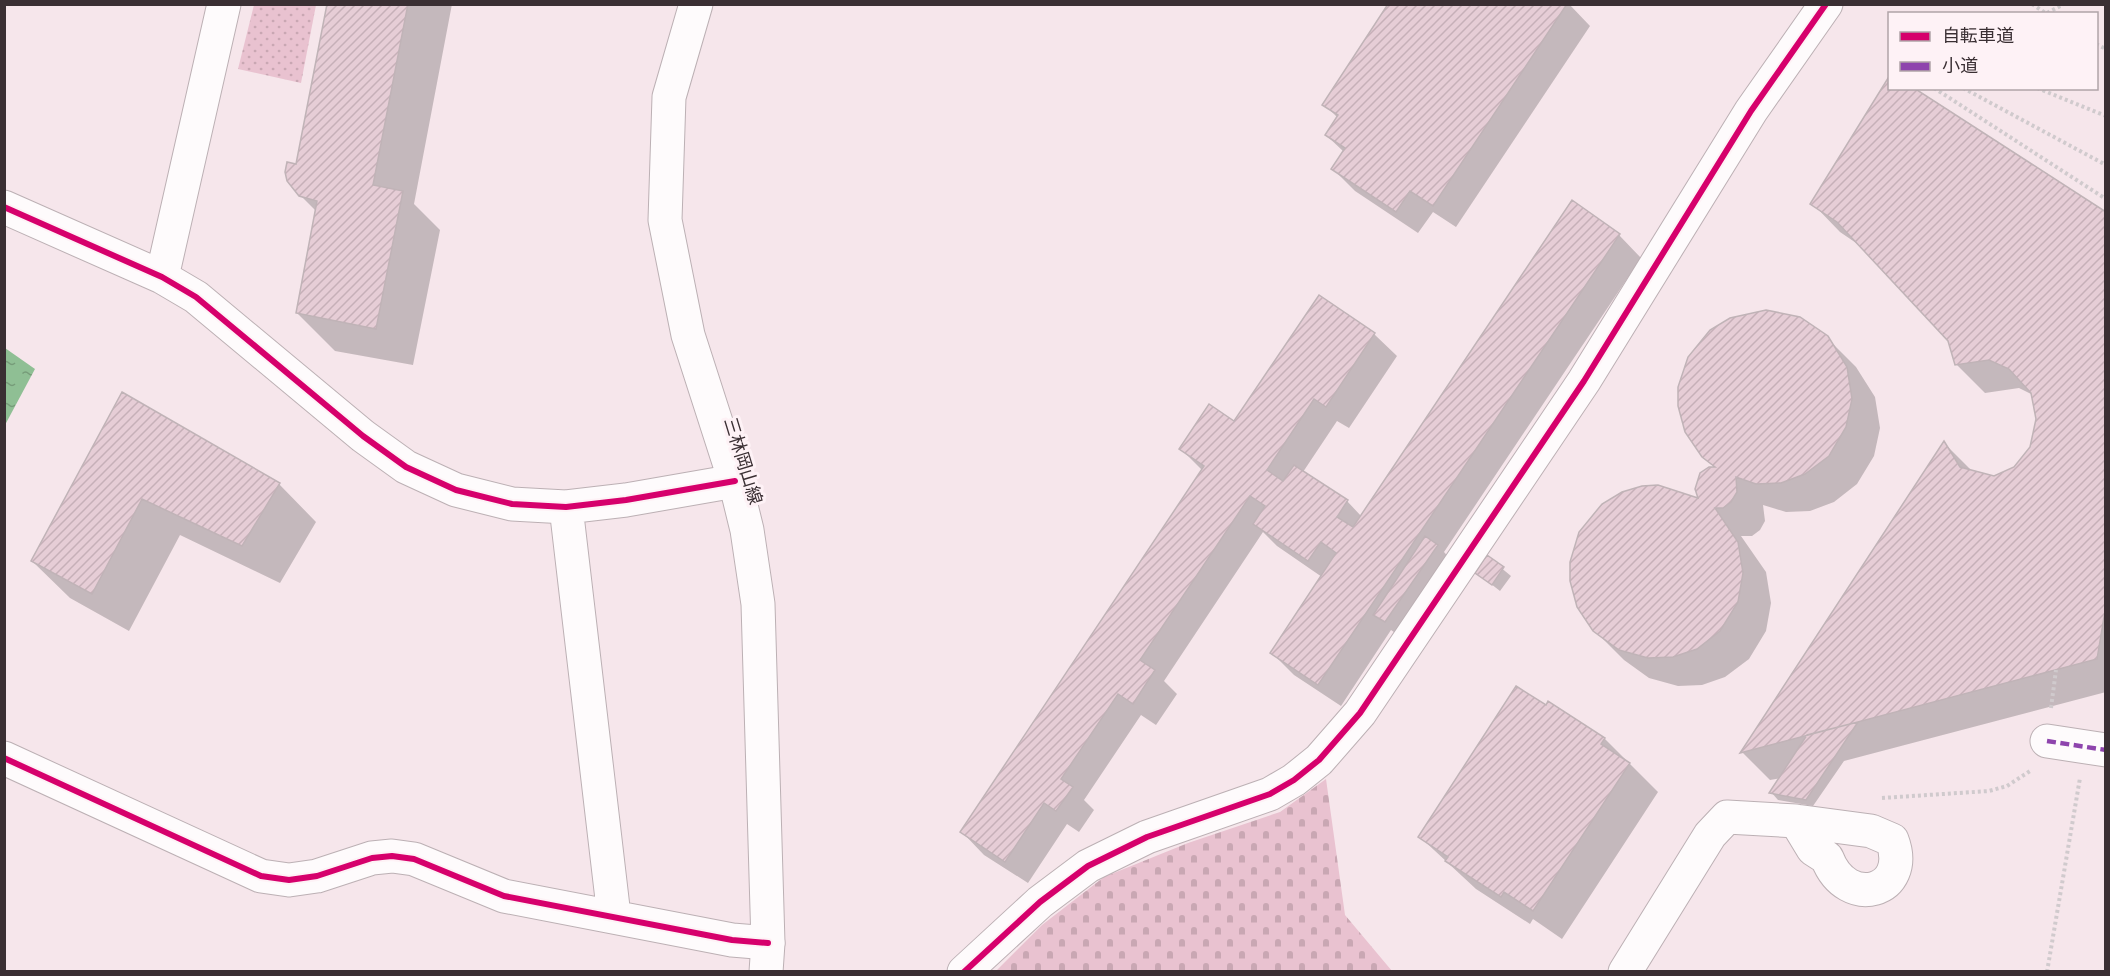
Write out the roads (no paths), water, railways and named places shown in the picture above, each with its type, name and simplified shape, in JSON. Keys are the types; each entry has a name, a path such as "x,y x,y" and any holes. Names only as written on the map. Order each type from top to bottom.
{"street":[{"path":"162,277 224,4"},
{"name":"三林岡山線","path":"696,4 669,97 665,220 688,335 735,481 747,530 758,604 767,957"},
{"path":"964,972 1040,902 1088,866 1147,837 1270,794 1294,780 1337,741 1360,713 1584,381 1751,111 1826,4"},
{"path":"4,207 162,277 196,297 240,331 363,436 406,467 467,493 512,504 566,507 735,481"},
{"path":"566,507 614,916"},
{"path":"2048,741 2095,748"},
{"path":"4,758 261,876 298,879 317,876 372,858 392,856 414,859 504,896 732,940 767,957"},
{"path":"1625,972 1710,835 1727,817 1796,820 1871,831 1892,840 1898,854 1895,871 1883,885 1868,891 1849,887 1833,874 1827,858 1813,849 1796,820"}],"water":[{"path":"5,348 35,369 5,425"}]}
